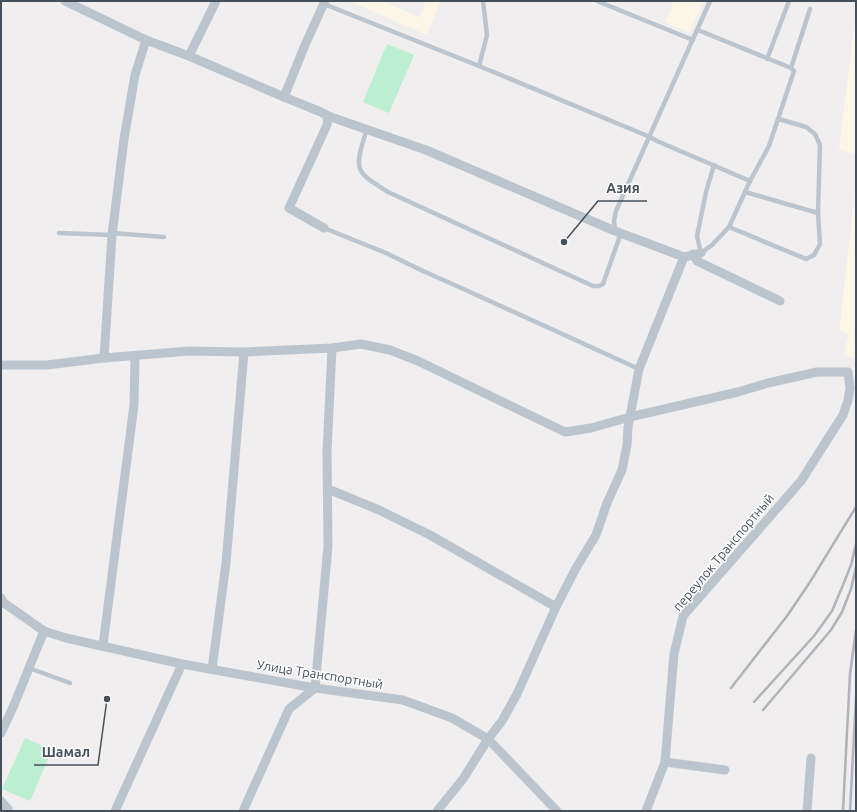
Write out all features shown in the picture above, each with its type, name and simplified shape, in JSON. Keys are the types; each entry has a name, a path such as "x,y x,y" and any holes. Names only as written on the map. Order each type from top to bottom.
{"street":[{"path":"65,1 146,40 189,56 328,116 426,150 618,232 684,257 697,253 697,261 780,301"},
{"path":"189,56 216,1"},
{"path":"284,97 324,2"},
{"path":"104,358 112,234 124,139 135,75 146,40"},
{"path":"324,228 289,208 327,125 328,116"},
{"path":"436,811 463,779 488,739 502,721 517,694 556,607 576,568 596,535 607,503 622,470 639,370 684,257"},
{"path":"1,365 47,365 104,358 189,351 244,352 332,348 361,344 390,350 418,361 565,432 590,428 630,417"},
{"path":"243,811 290,709 315,688 328,546 327,452 332,348"},
{"path":"212,669 226,563 244,352"},
{"path":"104,646 134,405 135,356"},
{"name":"переулок Транспортный","path":"630,417 817,372 848,372 850,388 843,415 801,481 682,616 674,654 664,762 646,811"},
{"path":"328,488 379,510 430,535 556,607"},
{"name":"Улица Транспортный","path":"1,598 4,604 44,631 66,638 182,664 315,688 403,700 452,718 488,739 556,811"},
{"path":"1,734 44,631"},
{"path":"115,811 182,664"},
{"path":"807,811 811,758"},
{"path":"664,762 725,770"},
{"path":"1,801 8,809 7,811"}],"lane":[{"path":"479,66 487,35 483,1"},
{"path":"596,1 693,40"},
{"path":"367,129 358,161 360,170 388,192 594,286 598,286 603,284 618,232 614,221 616,211 710,1"},
{"path":"767,58 789,1"},
{"path":"324,2 650,137 750,181"},
{"path":"791,68 810,9"},
{"path":"698,30 791,68 794,71 769,146 750,181 729,227 712,245 697,253 697,236 706,192 714,165"},
{"path":"729,227 806,259 814,255 820,244 818,213 820,145 815,134 806,127 779,119"},
{"path":"745,192 818,213"},
{"path":"324,228 386,253 423,272 459,286 639,370"},
{"path":"59,233 164,237"},
{"path":"29,668 70,683"}],"shaded area":[{"path":"349,1 382,1 419,17 426,1 441,1 427,35"},
{"path":"674,1 704,1 690,33 665,22"},
{"path":"856,10 856,154 839,150"},
{"path":"856,183 856,367 855,359 844,354 849,334 839,331"}],"green space":[{"path":"387,44 414,55 389,113 363,102"},
{"path":"25,738 52,750 30,801 2,789"}],"railway":[{"path":"731,688 787,616 810,582 856,507"},
{"path":"754,702 814,636 832,611 851,565 856,544"},
{"path":"763,710 831,630 842,612 851,589 856,567"},
{"path":"843,811 850,674 856,630"},
{"path":"850,811 856,698"}],"place":[{"name":"Азия","path":"564,242"},
{"name":"Шамал","path":"107,699"}]}
